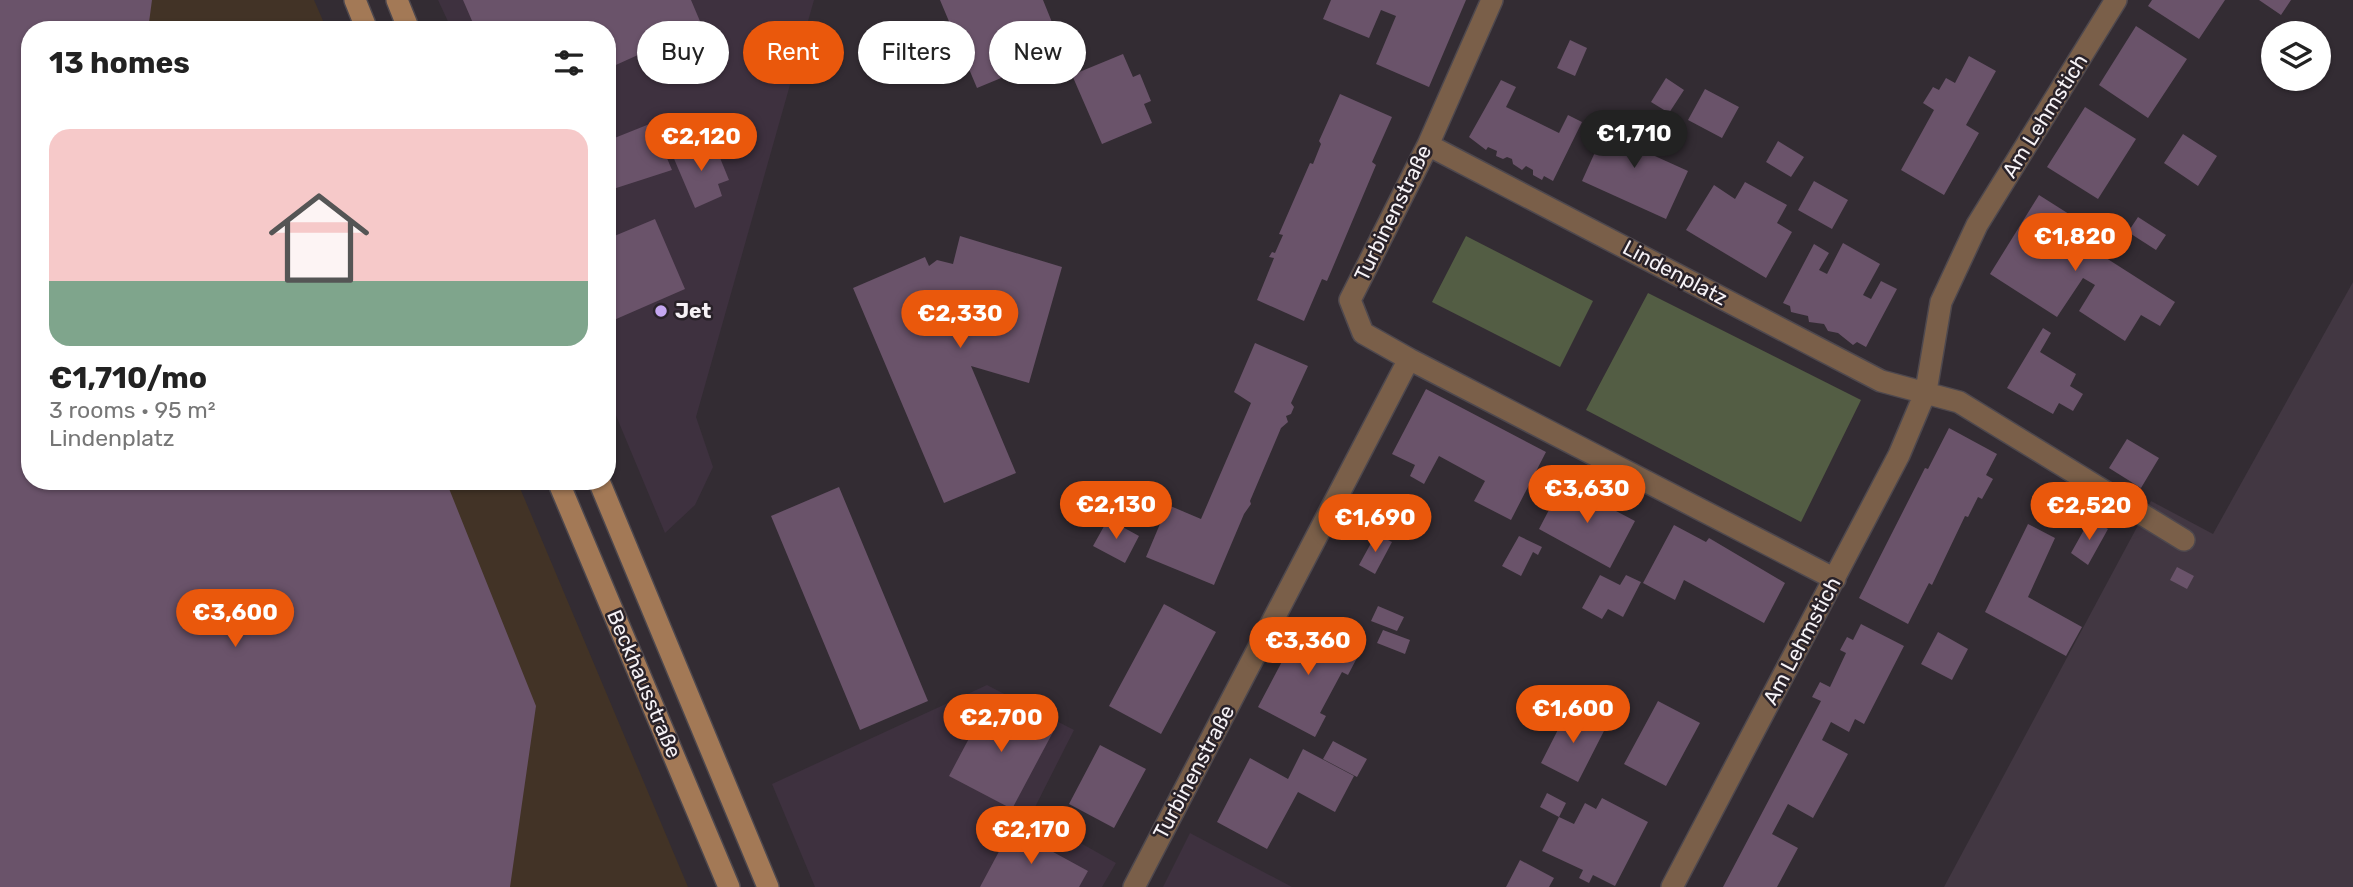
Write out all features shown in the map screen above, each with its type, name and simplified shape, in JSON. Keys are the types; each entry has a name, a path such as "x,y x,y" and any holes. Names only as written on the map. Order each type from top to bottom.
{"main road":[{"path":"355,0 363,21"},
{"path":"397,0 405,21"},
{"name":"Beckhausstraße","path":"562,490 729,887"},
{"name":"Beckhausstraße","path":"603,490 768,887"}],"street":[{"name":"Turbinenstraße","path":"1134,887 1409,359 1363,333 1350,300 1428,145 1492,0"},
{"name":"Am Lehmstich","path":"1672,887 1899,455 1926,391 1941,302 1977,225 2116,0"},
{"name":"Lindenplatz","path":"1428,145 1881,381 1926,391"},
{"path":"1409,359 1835,579"},
{"path":"1926,391 1959,402 2184,540"}],"shaded area":[{"path":"0,0 314,0 323,21 21,21 21,490 521,490 688,887 0,887"},
{"path":"438,0 814,0 808,21 743,21 743,84 790,84 696,417 713,467 695,505 665,533 616,416 616,21 448,21"},
{"path":"2353,282 2353,887 1944,887 2151,501 2213,534"},
{"path":"987,685 1074,730 1031,815 1116,863 1102,887 815,887 772,784"},
{"path":"1190,833 1292,887 1163,887"}],"green space":[{"path":"1466,236 1593,301 1560,367 1432,302"},
{"path":"1648,293 1861,400 1801,522 1586,410"}],"building":[{"path":"0,0 152,0 149,21 21,21 21,490 450,490 536,706 510,887 0,887"},
{"path":"463,0 691,0 700,21 637,21 637,55 616,65 616,21 472,21"},
{"path":"940,0 1043,0 1051,21 989,21 989,83 977,88 975,21 949,21"},
{"path":"1331,0 1466,0 1429,87 1376,64 1396,16 1381,10 1369,38 1323,19"},
{"path":"2152,0 2225,0 2199,39 2148,6"},
{"path":"2259,0 2291,0 2281,15"},
{"path":"2136,26 2187,59 2148,118 2099,85"},
{"path":"1570,40 1587,48 1575,76 1557,68"},
{"path":"1123,54 1133,77 1140,74 1151,101 1144,104 1152,123 1102,144 1076,84 1086,84 1086,69"},
{"path":"1969,56 1996,71 1966,125 1979,133 1944,195 1901,170 1934,110 1923,103 1933,87 1939,90 1946,78 1955,83"},
{"path":"1666,78 1684,90 1669,113 1651,102"},
{"path":"1501,80 1516,87 1506,107 1559,133 1568,115 1582,122 1553,181 1544,176 1542,180 1533,175 1533,170 1526,166 1522,170 1513,164 1512,159 1496,156 1497,151 1488,147 1486,150 1469,137"},
{"path":"1705,89 1739,107 1722,138 1688,120"},
{"path":"1340,94 1392,117 1372,162 1376,165 1327,281 1322,279 1304,321 1257,300 1274,258 1269,257 1272,252 1275,253 1283,235 1279,234 1310,163 1313,164 1321,144 1319,141"},
{"path":"2085,107 2136,139 2098,199 2047,167"},
{"path":"1610,119 1656,136 1646,152 1688,171 1666,219 1582,181"},
{"path":"652,123 672,170 616,188 616,137"},
{"path":"2183,134 2217,156 2198,186 2164,163"},
{"path":"1778,141 1804,157 1791,177 1766,162"},
{"path":"700,142 704,152 716,148 729,180 718,184 722,196 695,208 672,154"},
{"path":"1814,181 1848,200 1832,229 1798,210"},
{"path":"1745,182 1787,205 1777,223 1792,232 1766,278 1686,230 1714,185 1735,199"},
{"path":"2039,195 2091,228 2081,242 2175,302 2160,326 2141,315 2125,341 2079,311 2095,285 2083,278 2057,317 1990,274"},
{"path":"2138,217 2166,235 2156,250 2128,232"},
{"path":"655,219 685,289 616,319 616,235"},
{"path":"960,236 1062,267 1029,383 971,366 1016,473 944,503 853,288 925,257 929,266 937,260 953,264"},
{"path":"1843,243 1880,264 1863,295 1871,299 1881,281 1897,289 1866,347 1857,342 1853,345 1838,333 1828,331 1824,324 1809,322 1808,316 1791,312 1790,306 1783,303 1814,244 1829,253 1819,270 1827,274"},
{"path":"2043,328 2051,333 2040,352 2076,374 2070,386 2083,394 2073,411 2059,403 2053,414 2007,388"},
{"path":"1255,343 1308,366 1291,403 1294,407 1291,414 1286,416 1288,422 1281,428 1251,504 1244,514 1214,585 1146,557 1168,505 1201,519 1251,403 1234,392"},
{"path":"1426,389 1546,452 1511,520 1474,501 1485,481 1439,456 1424,484 1410,476 1415,465 1392,454"},
{"path":"1949,428 1997,454 1986,475 1993,479 1982,499 1978,497 1968,517 1965,516 1932,585 1929,583 1908,624 1859,598 1925,468 1928,469"},
{"path":"2127,439 2159,458 2141,488 2109,468"},
{"path":"1563,483 1635,521 1610,568 1539,529"},
{"path":"839,487 928,701 860,730 771,516"},
{"path":"1108,519 1139,536 1125,563 1093,546"},
{"path":"2090,519 2108,529 2088,565 2071,553"},
{"path":"2028,524 2055,538 2028,597 2082,627 2066,656 1985,612"},
{"path":"1674,525 1706,542 1709,538 1785,583 1764,623 1684,580 1675,600 1643,583"},
{"path":"1376,534 1392,542 1375,574 1359,565"},
{"path":"1519,536 1542,547 1538,555 1533,552 1521,576 1502,566"},
{"path":"2177,567 2194,576 2187,589 2170,580"},
{"path":"1600,575 1620,585 1626,575 1641,582 1623,617 1608,609 1602,619 1582,608"},
{"path":"1164,604 1216,632 1161,734 1109,706"},
{"path":"1378,606 1404,617 1397,631 1371,621"},
{"path":"1305,618 1356,646 1353,651 1359,654 1348,675 1342,672 1320,713 1326,716 1315,737 1258,707"},
{"path":"1861,624 1904,646 1864,724 1855,719 1849,732 1831,722 1822,740 1848,754 1813,818 1788,804 1772,834 1798,848 1777,887 1723,887 1821,701 1812,697 1820,682 1830,687 1846,653 1840,650 1847,637 1853,640"},
{"path":"1383,630 1410,640 1405,654 1377,643"},
{"path":"1938,632 1968,649 1952,680 1921,664"},
{"path":"990,699 1053,732 1012,809 949,776"},
{"path":"1658,701 1700,723 1666,786 1624,764"},
{"path":"1569,708 1606,727 1578,782 1541,763"},
{"path":"1333,741 1367,759 1357,777 1323,759"},
{"path":"1100,745 1146,769 1114,828 1069,804"},
{"path":"1303,749 1354,776 1335,812 1298,792 1267,849 1217,822 1250,758 1288,779"},
{"path":"1547,793 1566,803 1559,817 1540,807"},
{"path":"1602,798 1648,822 1615,886 1593,875 1589,883 1579,878 1583,870 1542,851 1559,817 1574,824 1585,803 1596,809"},
{"path":"1011,829 1088,871 1079,887 980,887"},
{"path":"1520,860 1554,878 1549,887 1506,887"}],"place":[{"name":"Jet","path":"661,311"}]}
